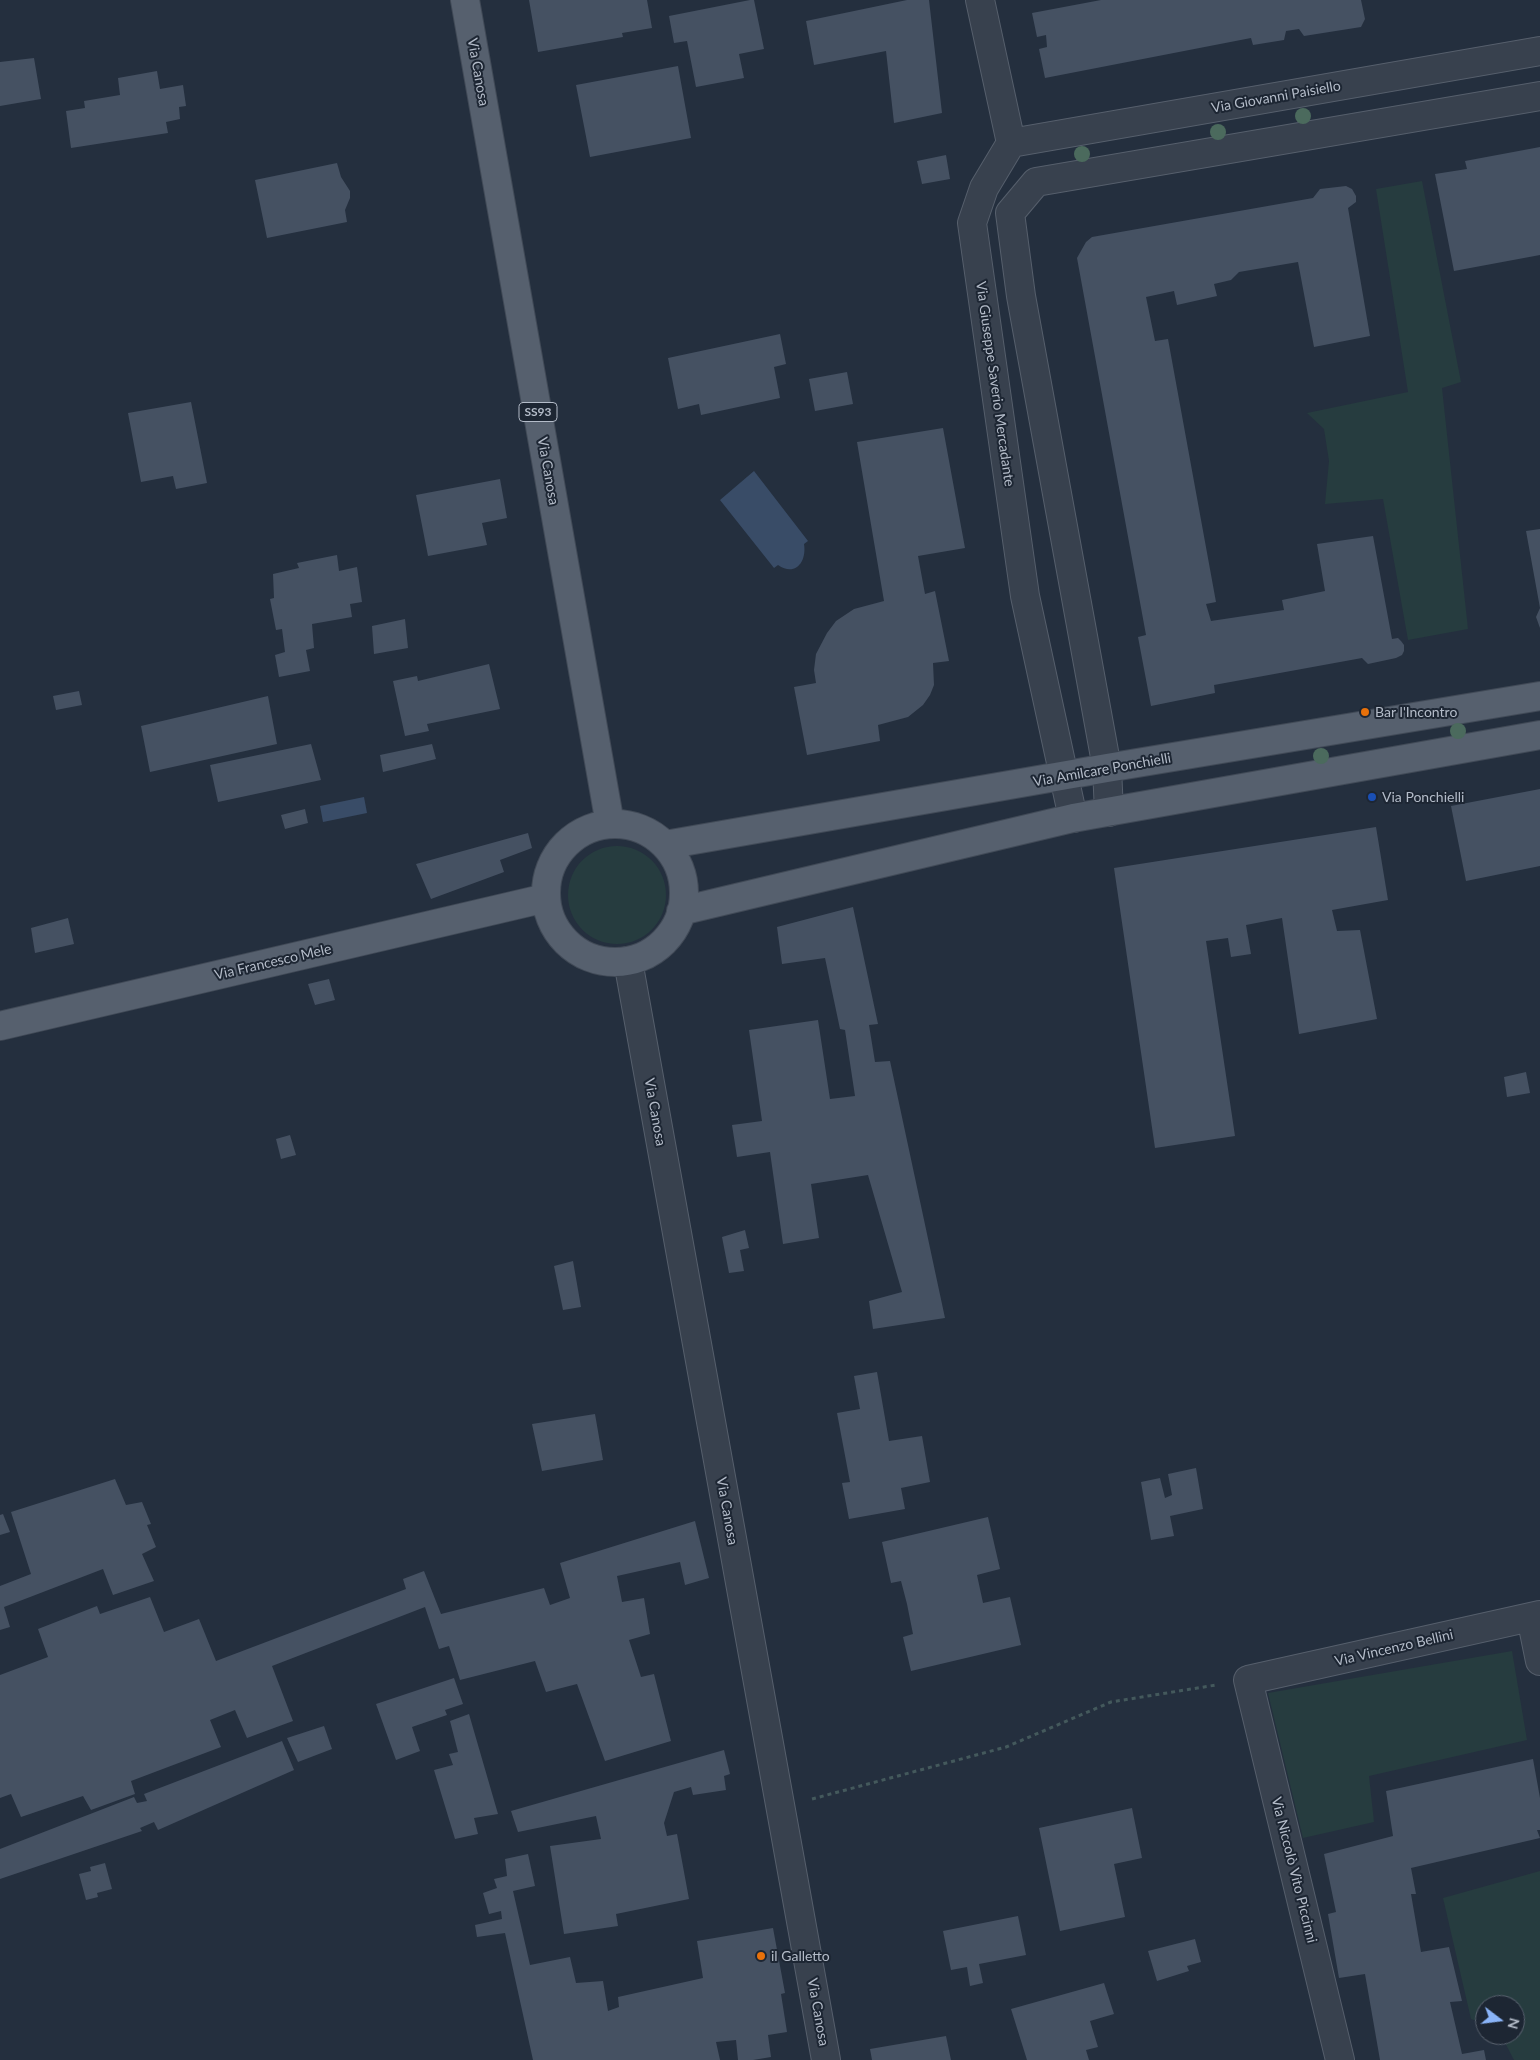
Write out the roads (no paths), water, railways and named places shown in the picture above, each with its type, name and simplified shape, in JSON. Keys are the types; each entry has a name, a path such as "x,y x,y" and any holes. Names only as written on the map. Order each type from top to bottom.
{"main road":[{"name":"Via Canosa","path":"465,0 610,824"},
{"name":"Via Amilcare Ponchielli","path":"665,845 1065,777 1108,768 1540,696"},
{"path":"681,911 1073,818 1540,735"},
{"path":"610,824 630,826 649,833 665,845 678,865 683,888 681,911 674,929 662,943 646,955 628,961 604,962 582,954 563,939 550,919 546,898 547,879 555,858 570,841 588,829 610,824"},
{"name":"Via Francesco Mele","path":"0,1026 546,898"}],"street":[{"path":"980,0 1011,143"},
{"name":"Via Giovanni Paisiello","path":"1011,143 1540,51"},
{"path":"1110,812 1108,768 1021,296 1010,213 1036,182 1540,96"},
{"name":"Via Giuseppe Saverio Mercadante","path":"1011,143 984,188 972,223 1025,596 1073,818"},
{"name":"Via Canosa","path":"628,961 826,2060"},
{"path":"1535,1616 1540,1660"},
{"name":"Via Vincenzo Bellini","path":"1248,1680 1535,1616"},
{"name":"Via Niccolò Vito Piccinni","path":"1248,1680 1340,2060"}],"water":[{"path":"754,471 808,541 804,544 802,562 794,568 784,568 778,565 774,568 720,500"},
{"path":"364,797 367,813 323,822 320,806"}],"place":[{"name":"Bar l'Incontro","path":"1365,712"},
{"name":"Via Ponchielli","path":"1372,797"},
{"name":"il Galletto","path":"761,1956"}]}
